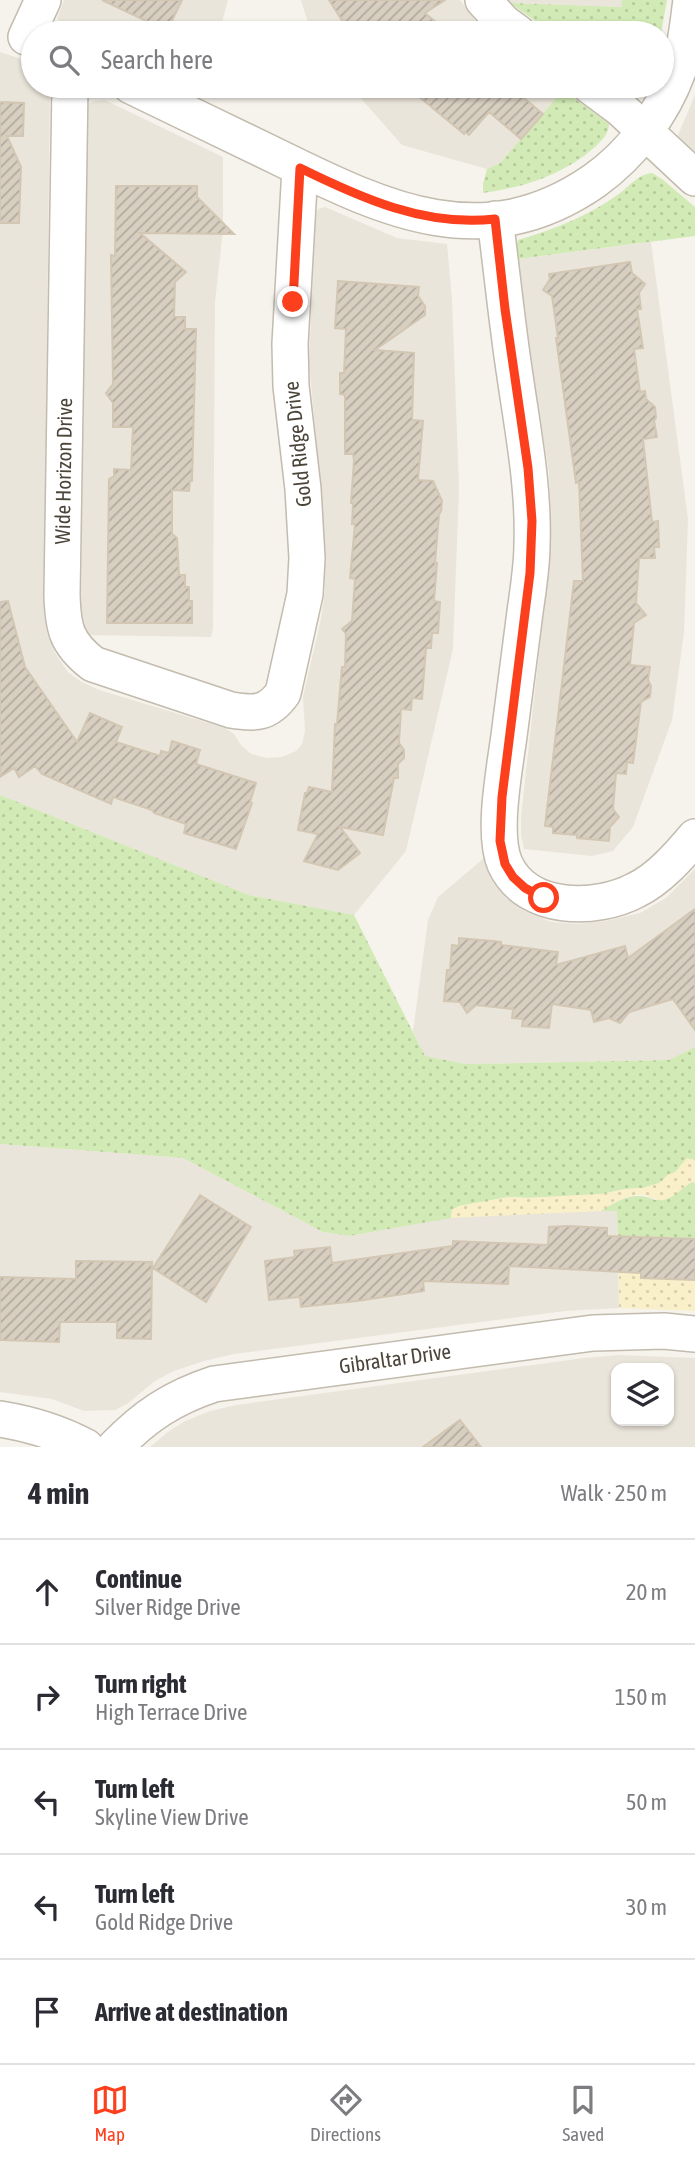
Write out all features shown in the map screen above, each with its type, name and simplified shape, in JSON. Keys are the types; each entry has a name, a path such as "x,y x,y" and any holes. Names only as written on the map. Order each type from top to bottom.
{"street":[{"path":"29,21 43,0"},
{"path":"483,0 502,21"},
{"path":"674,80 685,44 691,0"},
{"name":"Wide Horizon Drive","path":"70,98 62,595 67,635 78,652 93,664 231,710 248,713 266,710"},
{"path":"156,98 356,194 403,211 453,220 495,219 529,213 582,189 623,157 645,130 665,98"},
{"path":"607,98 695,178"},
{"name":"Gold Ridge Drive","path":"266,710 276,703 283,693 305,594 305,520 291,386 290,344 300,168"},
{"path":"495,219 528,468 532,521 530,573 502,797 500,841 505,864 513,877 525,888 544,898 583,904 600,902 620,898 639,889 665,869 695,838"},
{"name":"Gibraltar Drive","path":"115,1447 137,1425 162,1406 187,1393 214,1384 593,1333 664,1331 695,1334"},
{"path":"0,1419 29,1423 68,1437 86,1447"}],"shaded area":[{"path":"64,0 228,0 222,21 57,19"},
{"path":"301,0 460,0 475,21 307,21"},
{"path":"507,0 622,0 622,7 510,3"},
{"path":"0,52 21,59 21,98 50,98 44,608 47,632 55,653 68,672 99,690 225,728 234,734 251,754 267,758 282,757 296,751 302,744 305,731 303,697 325,590 322,504 309,362 315,216 318,209 325,207 397,238 447,244 452,299 459,488 453,649 406,851 354,915 249,895 0,795"},
{"path":"695,95 695,154 680,142 678,135"},
{"path":"361,98 556,98 500,163 487,169 402,145"},
{"path":"105,100 223,157 223,230 215,302 211,637 87,635 83,624 81,611 87,112 88,104"},
{"path":"651,242 688,519 684,633 672,720 633,827 613,851 592,856 524,849 521,817 550,553 551,520 549,473 526,332 518,259"},
{"path":"484,858 496,882 508,897 526,912 551,922 578,924 640,913 666,898 695,869 695,1047 670,1060 466,1064 424,1056 413,1031 428,920 438,897"},
{"path":"0,1144 183,1158 323,1232 349,1236 461,1216 617,1210 619,1308 565,1311 234,1354 174,1371 155,1381 127,1404 115,1410 84,1411 52,1399 0,1392"},
{"path":"620,1355 695,1358 695,1447 150,1447 185,1421 236,1405 584,1358"}],"green space":[{"path":"622,0 667,0 663,21 535,21 510,3 622,7"},
{"path":"556,98 574,98 609,124 605,137 570,165 528,183 483,193 487,169 500,163"},
{"path":"652,173 695,207 695,236 518,259 518,240 584,215 639,178"},
{"path":"0,795 249,895 354,915 425,1056 466,1064 669,1060 695,1047 695,1161 692,1159 682,1164 675,1173 659,1183 643,1188 602,1194 509,1197 459,1206 452,1210 451,1218 349,1236 323,1232 183,1158 0,1144"},
{"path":"692,1181 695,1183 695,1274 619,1273 617,1211 601,1211 620,1200 634,1196 655,1200 676,1193"}],"sand":[{"path":"687,1158 695,1161 695,1183 692,1182 664,1200 636,1195 617,1201 601,1211 451,1218 452,1210 459,1206 509,1197 602,1194 643,1188 659,1183 675,1172"},
{"path":"619,1273 695,1274 695,1311 619,1308"}],"building":[{"path":"102,0 182,0 172,21 146,21"},
{"path":"329,0 445,0 425,13 435,21 342,21"},
{"path":"420,98 524,98 543,114 521,139 489,112 469,135 465,132 464,134"},
{"path":"0,102 24,103 23,136 7,136 21,167 19,223 0,223"},
{"path":"116,186 197,186 197,197 234,234 140,233 186,272 175,282 174,317 185,317 185,329 196,329 192,481 189,491 172,490 172,534 177,538 179,575 185,575 185,587 189,587 192,623 107,623 109,479 114,476 114,469 131,470 133,427 113,427 113,403 106,393 113,384 111,255 115,256"},
{"path":"630,262 632,273 645,284 639,293 641,309 637,309 643,348 634,349 640,392 645,391 646,399 655,407 657,437 643,439 652,522 658,521 659,547 654,547 655,558 639,558 636,603 646,615 634,623 630,665 650,667 650,697 641,702 633,763 627,762 626,774 616,773 613,809 619,817 610,827 609,841 553,833 553,827 545,826 574,581 583,581 579,482 576,483 552,296 543,290 550,279 549,274"},
{"path":"338,281 419,287 418,296 425,306 425,315 375,350 414,353 412,420 423,421 418,480 433,481 442,501 435,563 434,601 440,602 438,633 432,633 431,648 426,648 422,699 412,698 411,710 401,709 399,743 404,750 404,758 398,764 398,778 394,778 383,835 340,827 360,853 338,870 304,861 318,834 298,830 305,793 309,787 332,792 335,724 342,667 345,667 346,634 342,629 352,621 355,579 350,578 355,524 352,524 351,503 354,460 353,454 345,454 345,395 340,394 340,373 344,373 346,329 335,328"},
{"path":"8,601 25,667 77,742 90,713 122,727 116,742 160,756 161,751 169,753 172,741 200,750 196,764 256,783 236,849 184,833 186,824 152,810 113,797 111,804 42,774 35,766 19,777 14,768 0,777 0,602"},
{"path":"695,909 695,1030 673,999 629,1012 620,1023 609,1018 594,1022 591,1010 552,1004 549,1028 522,1026 523,1019 512,1018 513,1009 476,1005 467,1013 460,1002 444,1001 452,945 459,946 459,938 558,952 556,965 625,946 628,958"},
{"path":"200,1195 251,1227 206,1302 153,1268"},
{"path":"549,1227 607,1228 607,1236 695,1239 695,1280 641,1278 641,1273 509,1266 508,1284 423,1281 424,1291 301,1307 300,1297 269,1300 265,1261 295,1257 294,1251 330,1247 332,1263 453,1246 453,1241 548,1245"},
{"path":"76,1261 152,1262 151,1339 117,1338 117,1322 60,1322 59,1342 0,1340 0,1277 76,1279"},
{"path":"460,1420 481,1447 423,1447"}],"route":[{"path":"293,302 300,168 356,194 403,211 453,220 495,219 528,468 532,521 530,573 502,797 500,841 505,864 513,877 525,888 544,898"}]}
